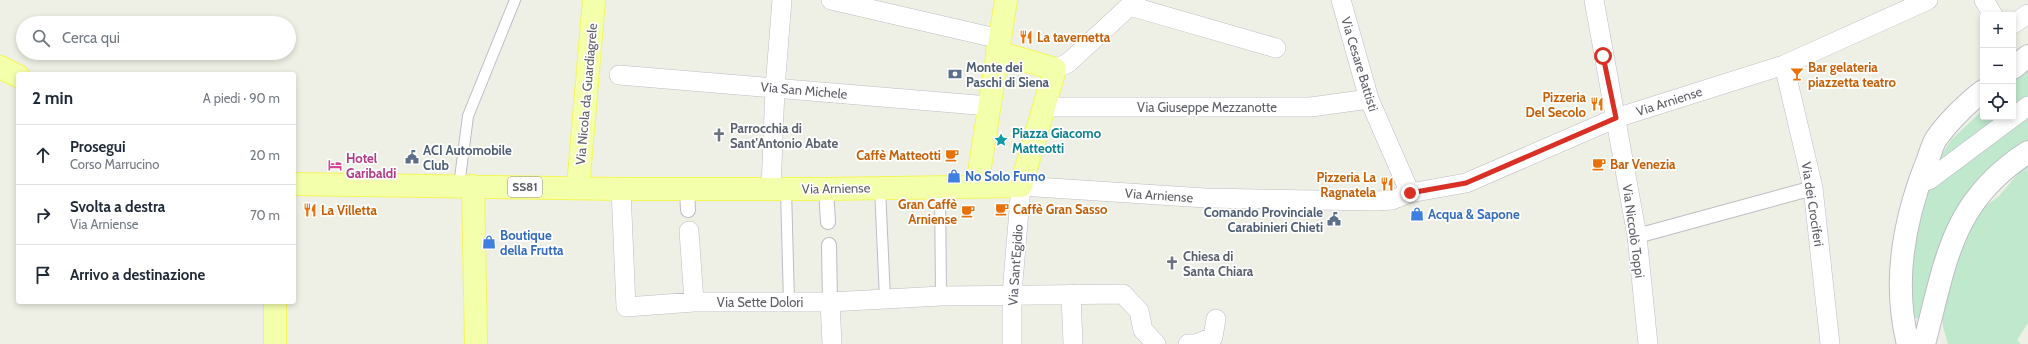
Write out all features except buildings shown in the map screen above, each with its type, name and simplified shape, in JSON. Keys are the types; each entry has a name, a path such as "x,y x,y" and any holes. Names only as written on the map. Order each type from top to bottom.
{"main road":[{"name":"Via Nicola da Guardiagrele","path":"578,188 594,0"},
{"path":"977,186 1006,0"},
{"path":"999,46 1055,69 1021,186"},
{"path":"0,67 16,75"},
{"name":"SS81","path":"296,184 466,186"},
{"name":"Via Arniense","path":"466,186 621,189 687,200 779,189 1021,186"},
{"path":"466,186 476,344"},
{"path":"275,304 275,344"}],"street":[{"path":"779,189 775,88 782,0"},
{"path":"831,0 999,46"},
{"name":"Via Cesare Battisti","path":"1341,0 1369,99 1410,193"},
{"name":"Via Niccolò Toppi","path":"1594,0 1636,236 1648,344"},
{"name":"Via Arniense","path":"1021,186 1213,198 1392,200 1410,193 1466,183 1616,118 1784,65 1928,0"},
{"path":"1984,0 1990,12"},
{"path":"1055,69 1068,63 1133,3 1276,48"},
{"path":"2016,22 2028,14"},
{"path":"2016,66 2028,56"},
{"name":"Via dei Crociferi","path":"1784,65 1813,188 1830,344"},
{"name":"Via San Michele","path":"619,75 989,106"},
{"path":"1908,344 1904,328 1900,279 1912,200 1936,139 1971,100 1980,93"},
{"name":"Via Giuseppe Mezzanotte","path":"1044,107 1311,107 1369,99"},
{"path":"1919,182 1929,180 2028,106"},
{"path":"1924,344 1942,270 1964,216 1985,189 2008,165 2028,152"},
{"name":"Via Sant'Egidio","path":"1012,344 1012,294 1021,186"},
{"path":"1636,236 1813,188"},
{"name":"Via Sette Dolori","path":"621,189 626,307 694,302 830,302 1012,294 1123,294 1139,312 1143,330 1156,344"},
{"path":"826,189 828,222"},
{"path":"689,231 694,302"},
{"path":"829,245 832,344"},
{"path":"1071,294 1073,344"},
{"path":"1188,344 1196,344 1214,337 1216,319"}],"lane":[{"path":"466,186 468,116 515,0"},
{"path":"940,187 941,296"},
{"path":"880,188 885,299"},
{"path":"779,189 789,302"}],"green space":[{"path":"2028,69 2028,140 1998,161 1970,191 1958,208 1948,225 1934,260 1919,320 1908,313 1907,259 1932,170 1951,140 1980,113 1980,120 2016,120 2016,79"},
{"path":"2028,162 2028,323 2017,340 2021,344 1948,344 1943,327 1941,303 1970,218 1999,196"}],"place":[{"name":"La tavernetta","path":"1026,37"},
{"name":"Monte dei Paschi di Siena","path":"955,74"},
{"name":"Bar gelateria piazzetta teatro","path":"1797,74"},
{"name":"Pizzeria Del Secolo","path":"1597,104"},
{"name":"Parrocchia di Sant'Antonio Abate","path":"719,135"},
{"name":"Piazza Giacomo Matteotti","path":"1001,140"},
{"name":"Caffè Matteotti","path":"952,155"},
{"name":"ACI Automobile Club","path":"412,157"},
{"name":"Bar Venezia","path":"1599,164"},
{"name":"Hotel Garibaldi","path":"335,165"},
{"name":"No Solo Fumo","path":"954,176"},
{"name":"Pizzeria La Ragnatela","path":"1387,184"},
{"name":"Caffè Gran Sasso","path":"1002,209"},
{"name":"La Villetta","path":"310,210"},
{"name":"Gran Caffè Arniense","path":"968,211"},
{"name":"Acqua & Sapone","path":"1417,214"},
{"name":"Comando Provinciale Carabinieri Chieti","path":"1334,219"},
{"name":"Boutique della Frutta","path":"489,242"},
{"name":"Chiesa di Santa Chiara","path":"1172,263"}],"route":[{"path":"1410,193 1466,183 1616,118 1603,56"}]}
